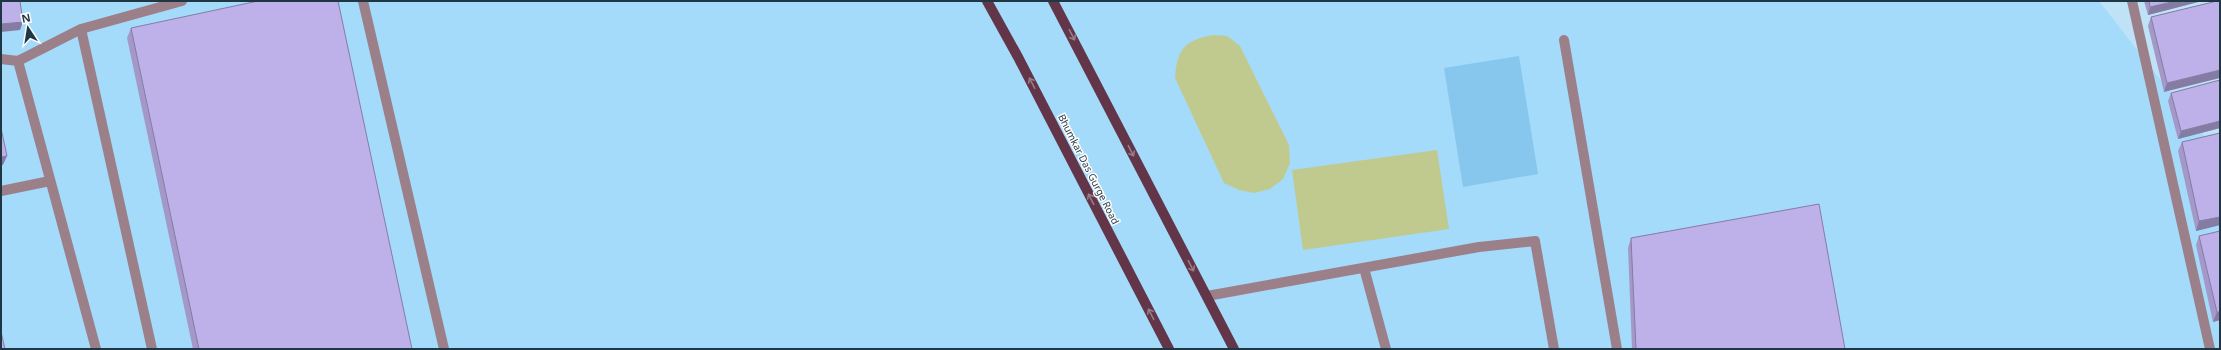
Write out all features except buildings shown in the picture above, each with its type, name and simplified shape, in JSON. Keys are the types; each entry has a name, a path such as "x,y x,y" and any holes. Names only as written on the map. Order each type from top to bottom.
{"main road":[{"name":"Bhumkar Das Gurge Road","path":"987,1 1018,57 1169,349"},
{"path":"1053,1 1234,349"}],"street":[{"path":"1,59 18,61 81,29 182,1"},
{"path":"363,1 444,349"},
{"path":"2132,1 2210,349"},
{"path":"81,29 152,349"},
{"path":"1564,40 1617,349"},
{"path":"18,61 96,349"},
{"path":"1,191 50,181"},
{"path":"1206,296 1479,247 1535,241 1554,349"},
{"path":"1364,268 1386,349"}],"shaded area":[{"path":"1,1 2099,1 2220,156 2220,349 1,349"},
{"path":"1519,56 1538,174 1463,187 1444,68"}],"green space":[{"path":"1213,35 1227,36 1240,46 1289,145 1290,163 1283,179 1270,189 1254,193 1239,190 1224,183 1175,78 1180,53 1184,48 1195,40"},
{"path":"1437,150 1449,229 1303,250 1292,170"}]}
